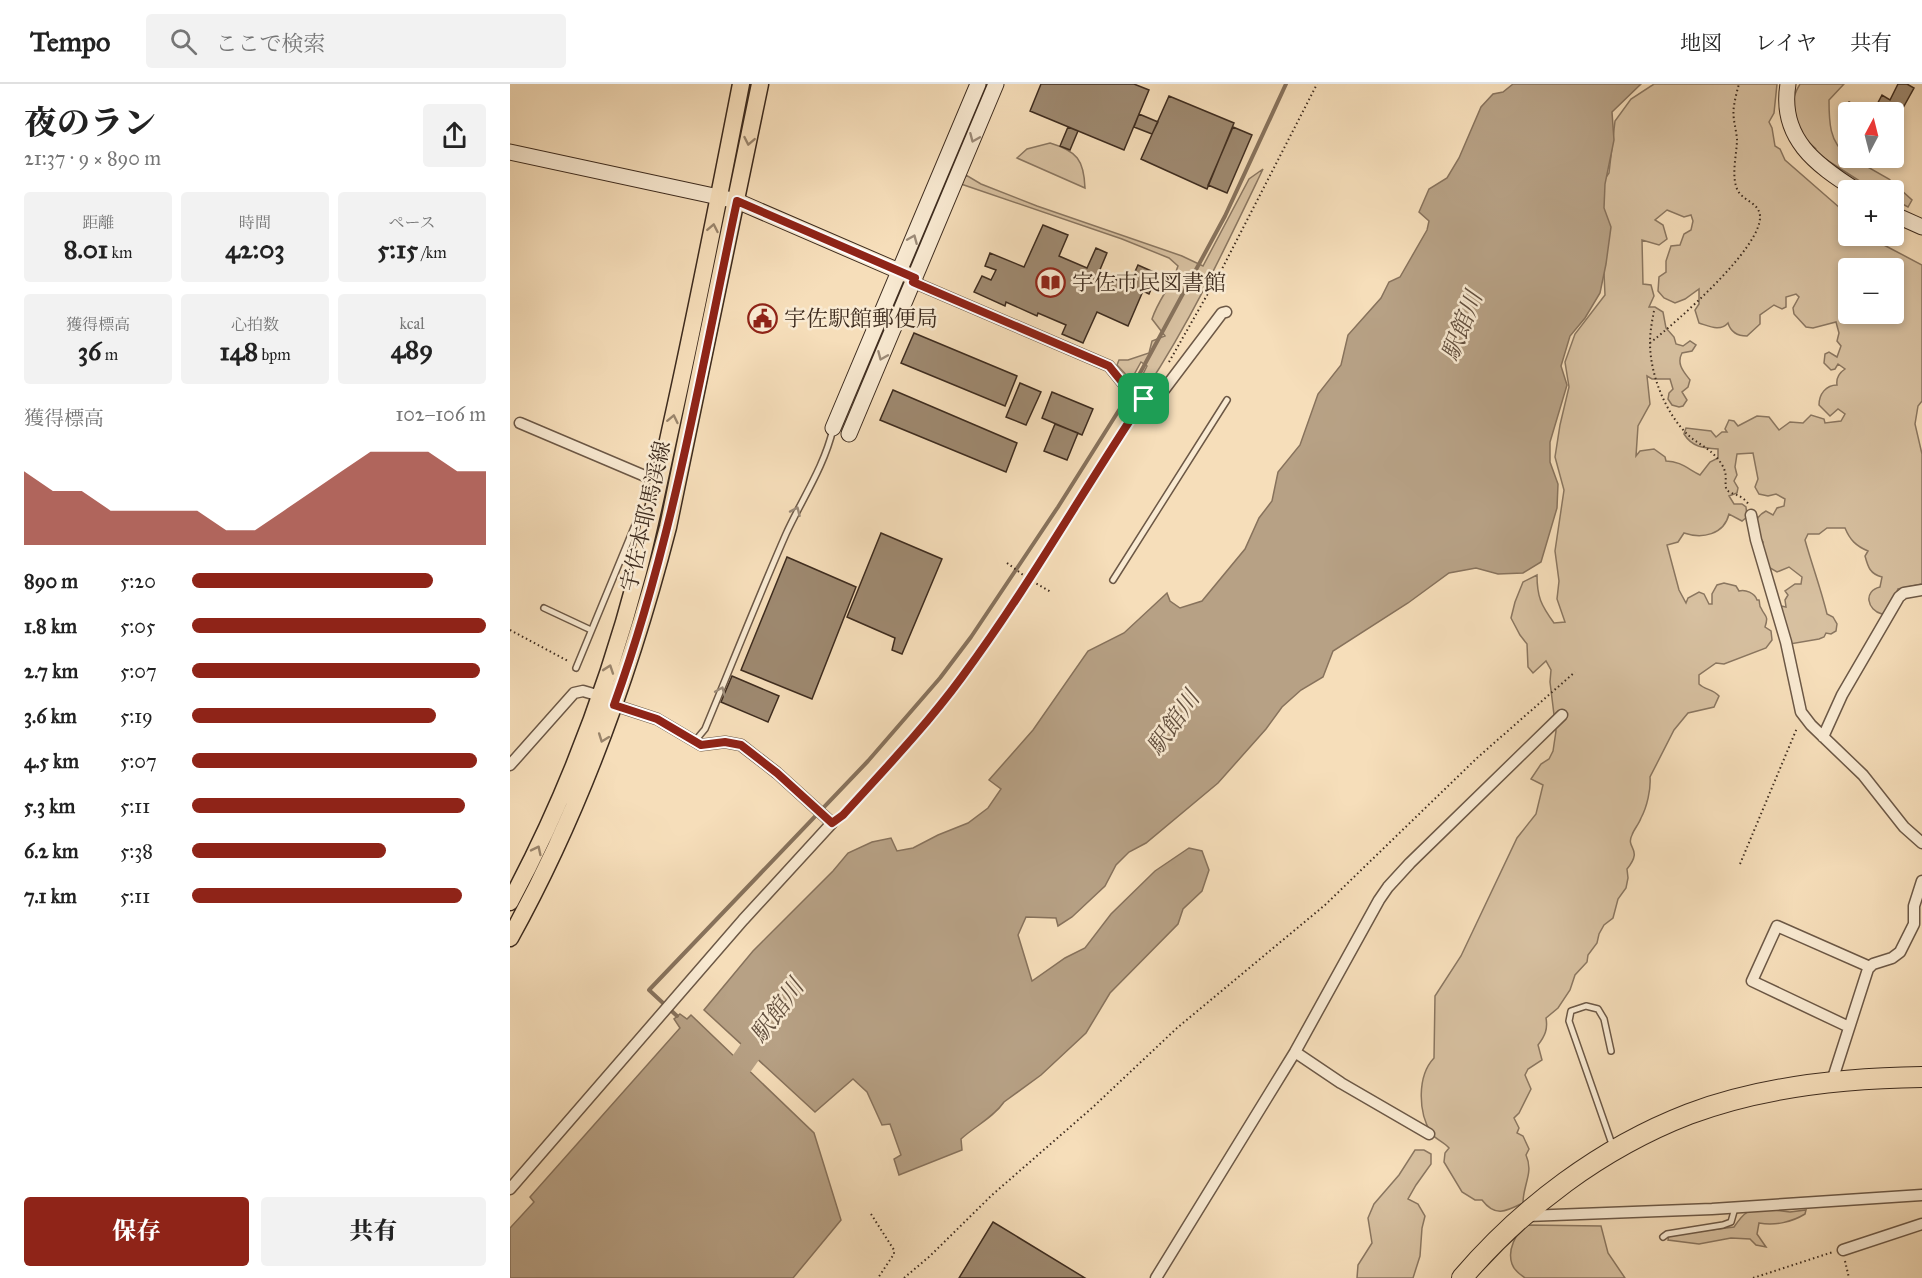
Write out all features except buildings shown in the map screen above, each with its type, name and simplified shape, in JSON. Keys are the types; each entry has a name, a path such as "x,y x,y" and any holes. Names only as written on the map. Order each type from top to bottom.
{"highway":[{"path":"1462,1278 1523,1216 1580,1172 1614,1150 1661,1126 1691,1113 1763,1094 1832,1081 1922,1077"}],"main road":[{"name":"宇佐本耶馬渓線","path":"510,902 554,812 600,696 634,586 659,482 741,84"},
{"name":"宇佐本耶馬渓線","path":"510,938 571,816 637,640 668,527 760,84"}],"street":[{"path":"833,428 978,84"},
{"path":"849,434 996,84"},
{"path":"1788,84 1788,111 1798,141 1811,159 1841,180"},
{"path":"510,152 737,201 1109,366 1126,387 1151,404 1221,314 1226,312"},
{"path":"1904,219 1922,226"},
{"path":"520,423 659,482"},
{"path":"1751,515 1754,534 1786,642 1799,706 1803,714 1823,737 1863,775 1904,827 1922,843"},
{"path":"1823,737 1842,695 1899,597 1904,593 1922,590"},
{"path":"510,765 574,693 583,691 600,696"},
{"path":"510,1189 743,920 832,823 777,773 744,747 730,742 704,745 694,742 657,719 614,705"},
{"path":"1156,1278 1295,1052 1388,887 1562,715"},
{"path":"1832,1081 1866,974 1870,967 1900,952 1914,924 1914,906 1922,881"},
{"path":"1850,1027 1752,981 1777,926 1870,967"},
{"path":"1295,1052 1341,1083 1430,1134"},
{"path":"1523,1216 1735,1208 1922,1195"},
{"path":"1843,1250 1922,1224"}],"lane":[{"path":"1113,580 1227,400"},
{"path":"694,742 705,729 790,525 827,453 833,428"},
{"path":"576,668 635,525"},
{"path":"544,608 591,630"},
{"path":"1611,1051 1604,1018 1598,1009 1587,1006 1571,1011 1569,1021 1614,1150"},
{"path":"1663,1237 1667,1234 1731,1222 1735,1208"}],"path":[{"path":"1168,363 1222,267 1317,84"},
{"path":"1650,343 1671,326 1721,276 1751,241 1759,225 1760,214 1757,208 1742,198 1735,181 1737,138 1733,109 1739,84"},
{"path":"1654,311 1650,343 1657,382 1674,418 1689,436 1715,456 1725,472 1726,489 1739,495 1748,503 1751,515"},
{"path":"832,823 843,815 932,716 991,638 1144,399"},
{"path":"1007,563 1051,592"},
{"path":"510,630 561,656 576,668"},
{"path":"904,1278 930,1256 992,1195 1094,1107 1177,1028 1325,904 1477,758 1575,672"},
{"path":"1740,864 1803,714"},
{"path":"871,1214 894,1250 894,1254 878,1278"},
{"path":"1753,1278 1843,1250 1850,1278"}],"shaded area":[{"path":"1654,84 1777,84 1774,113 1769,122 1775,146 1780,149 1785,160 1838,206 1838,246 1886,246 1922,265 1922,401 1918,406 1915,424 1922,454 1922,584 1898,589 1888,611 1882,614 1877,612 1870,605 1869,596 1871,592 1880,587 1882,577 1872,572 1869,567 1865,556 1868,551 1854,542 1845,528 1827,528 1819,534 1808,534 1805,540 1827,614 1833,617 1837,624 1836,631 1831,634 1826,633 1819,639 1790,644 1777,605 1786,607 1785,600 1788,595 1785,591 1795,584 1801,584 1802,577 1789,567 1777,572 1765,565 1761,551 1763,542 1756,529 1756,521 1766,511 1773,515 1777,508 1784,506 1785,499 1776,494 1768,496 1759,494 1755,487 1758,479 1753,453 1737,454 1735,467 1737,475 1734,481 1738,488 1737,493 1729,496 1734,504 1742,504 1746,507 1747,517 1742,521 1729,514 1722,527 1711,534 1698,536 1684,533 1678,542 1667,545 1679,590 1686,603 1688,598 1699,592 1704,594 1709,604 1712,604 1712,594 1717,585 1724,583 1736,586 1739,591 1750,592 1759,600 1767,618 1765,627 1771,631 1772,640 1766,648 1724,664 1716,663 1699,675 1699,684 1719,696 1714,707 1688,713 1674,730 1650,777 1647,803 1630,840 1634,857 1627,869 1626,888 1618,899 1613,918 1604,925 1597,943 1588,955 1587,962 1575,975 1570,990 1558,1008 1546,1018 1547,1026 1538,1045 1542,1060 1528,1069 1525,1075 1531,1089 1514,1118 1519,1128 1517,1133 1523,1136 1529,1149 1526,1155 1529,1173 1523,1203 1511,1209 1496,1211 1482,1200 1475,1200 1462,1192 1444,1162 1445,1153 1449,1148 1433,1135 1427,1124 1422,1105 1422,1084 1428,1066 1434,1058 1435,996 1461,956 1517,838 1536,814 1543,785 1531,779 1553,751 1556,731 1550,682 1551,670 1546,661 1533,673 1528,667 1527,644 1511,618 1523,582 1537,575 1539,595 1546,611 1554,623 1565,622 1557,599 1559,581 1555,551 1564,490 1555,457 1569,387 1565,362 1575,334 1605,295 1602,183 1609,173 1615,121 1631,99","holes":["1667,210 1684,217 1691,215 1693,221 1691,230 1684,234 1680,245 1671,246 1666,261 1666,272 1659,277 1658,291 1664,298 1675,303 1699,289 1699,304 1695,310 1699,323 1718,328 1728,323 1735,333 1747,336 1760,324 1760,315 1774,305 1782,309 1786,307 1786,297 1796,294 1799,297 1793,308 1794,314 1806,327 1813,328 1836,322 1839,333 1837,341 1841,346 1837,357 1829,352 1825,354 1824,363 1831,370 1835,369 1838,364 1845,369 1838,376 1837,385 1824,391 1819,405 1830,416 1838,409 1845,414 1841,421 1825,423 1824,419 1811,415 1803,423 1790,422 1779,430 1769,417 1757,416 1738,426 1734,421 1729,420 1725,429 1727,432 1722,432 1716,437 1711,431 1686,428 1684,434 1694,444 1718,449 1718,458 1710,462 1700,475 1680,464 1666,461 1665,457 1654,449 1640,451 1636,456 1638,426 1650,404 1647,376 1652,379 1670,379 1673,389 1668,399 1672,405 1683,406 1687,400 1682,392 1688,387 1690,380 1681,368 1680,357 1682,353 1692,351 1696,345 1690,341 1683,346 1676,344 1674,337 1666,328 1663,312 1655,307 1649,307 1654,296 1651,285 1643,284 1642,240 1659,245 1667,239 1663,225 1655,220"]},
{"path":"1800,84 1844,84 1829,100 1831,131 1838,146 1838,167 1808,148 1815,148 1794,126 1791,114"},
{"path":"1050,143 1067,149 1077,158 1083,170 1085,188 1017,158 1027,149"},
{"path":"1839,168 1870,168 1890,180 1858,180"},
{"path":"1263,169 1194,308 1146,389 1138,384 1147,366 1141,362 1131,380 1117,365 1119,360 1128,360 1149,353 1152,341 1165,336 1152,319 1178,266 1169,258 1122,239 961,184 966,175 981,184 1037,206 1182,256 1203,266 1249,179"},
{"path":"1904,193 1912,200 1908,207 1904,205"},
{"path":"1415,1150 1424,1150 1431,1154 1431,1164 1408,1199 1418,1204 1425,1216 1420,1256 1413,1278 1357,1278 1358,1265 1372,1243 1368,1218 1374,1204 1399,1175"},
{"path":"1767,1209 1790,1212 1806,1210 1805,1214 1789,1221 1777,1224 1759,1223 1757,1234 1766,1247 1756,1245 1750,1239 1731,1238 1699,1244 1668,1240 1669,1235 1734,1227 1747,1212"},
{"path":"1527,1225 1601,1226 1608,1253 1625,1278 1525,1278 1513,1266 1511,1253 1516,1237"}],"water":[{"path":"1513,84 1641,84 1612,112 1614,140 1605,184 1604,208 1611,227 1606,264 1600,293 1585,318 1570,336 1561,366 1567,385 1550,442 1550,462 1558,484 1557,508 1541,562 1523,573 1498,574 1476,568 1449,573 1408,603 1333,651 1323,677 1301,690 1282,707 1266,729 1218,783 1146,843 1129,852 1116,865 1105,886 1072,917 1058,926 1056,918 1026,917 1018,935 1032,981 1065,958 1085,948 1111,914 1155,871 1189,848 1202,851 1209,870 1202,891 1183,909 1178,924 1110,993 1086,1033 1041,1075 1004,1102 995,1113 961,1139 962,1150 899,1175 894,1159 901,1155 890,1124 882,1125 867,1092 853,1079 815,1112 704,1010 753,951 848,853 872,842 891,838 897,851 913,848 968,823 988,808 1001,789 989,780 1033,730 1088,651 1124,633 1167,593 1170,601 1180,608 1202,601 1245,549 1259,518 1272,501 1278,472 1300,445 1318,394 1341,365 1348,335 1381,298 1389,282 1400,277 1427,230 1429,221 1419,212 1429,189 1447,178 1459,158 1481,107 1493,94 1503,92"},
{"path":"680,1014 687,1019 691,1015 814,1133 841,1220 793,1278 510,1278 510,1228 534,1202 530,1197 680,1028 674,1019"}],"waterway":[{"path":"677,1016 649,990 868,761 940,678 971,637 1058,507 1126,399 1225,216 1286,84"},
{"name":"駅館川","path":"723,1090 769,1025"}],"place":[{"name":"宇佐市民図書館","path":"1051,282"},
{"name":"宇佐駅館郵便局","path":"763,318"}],"route":[{"path":"737,201 915,278 913,282 1109,366 1126,387 1144,399 991,638 916,735 843,815 832,823 777,773 741,745 725,742 701,745 657,719 614,705 637,640 668,527 737,201"}]}
